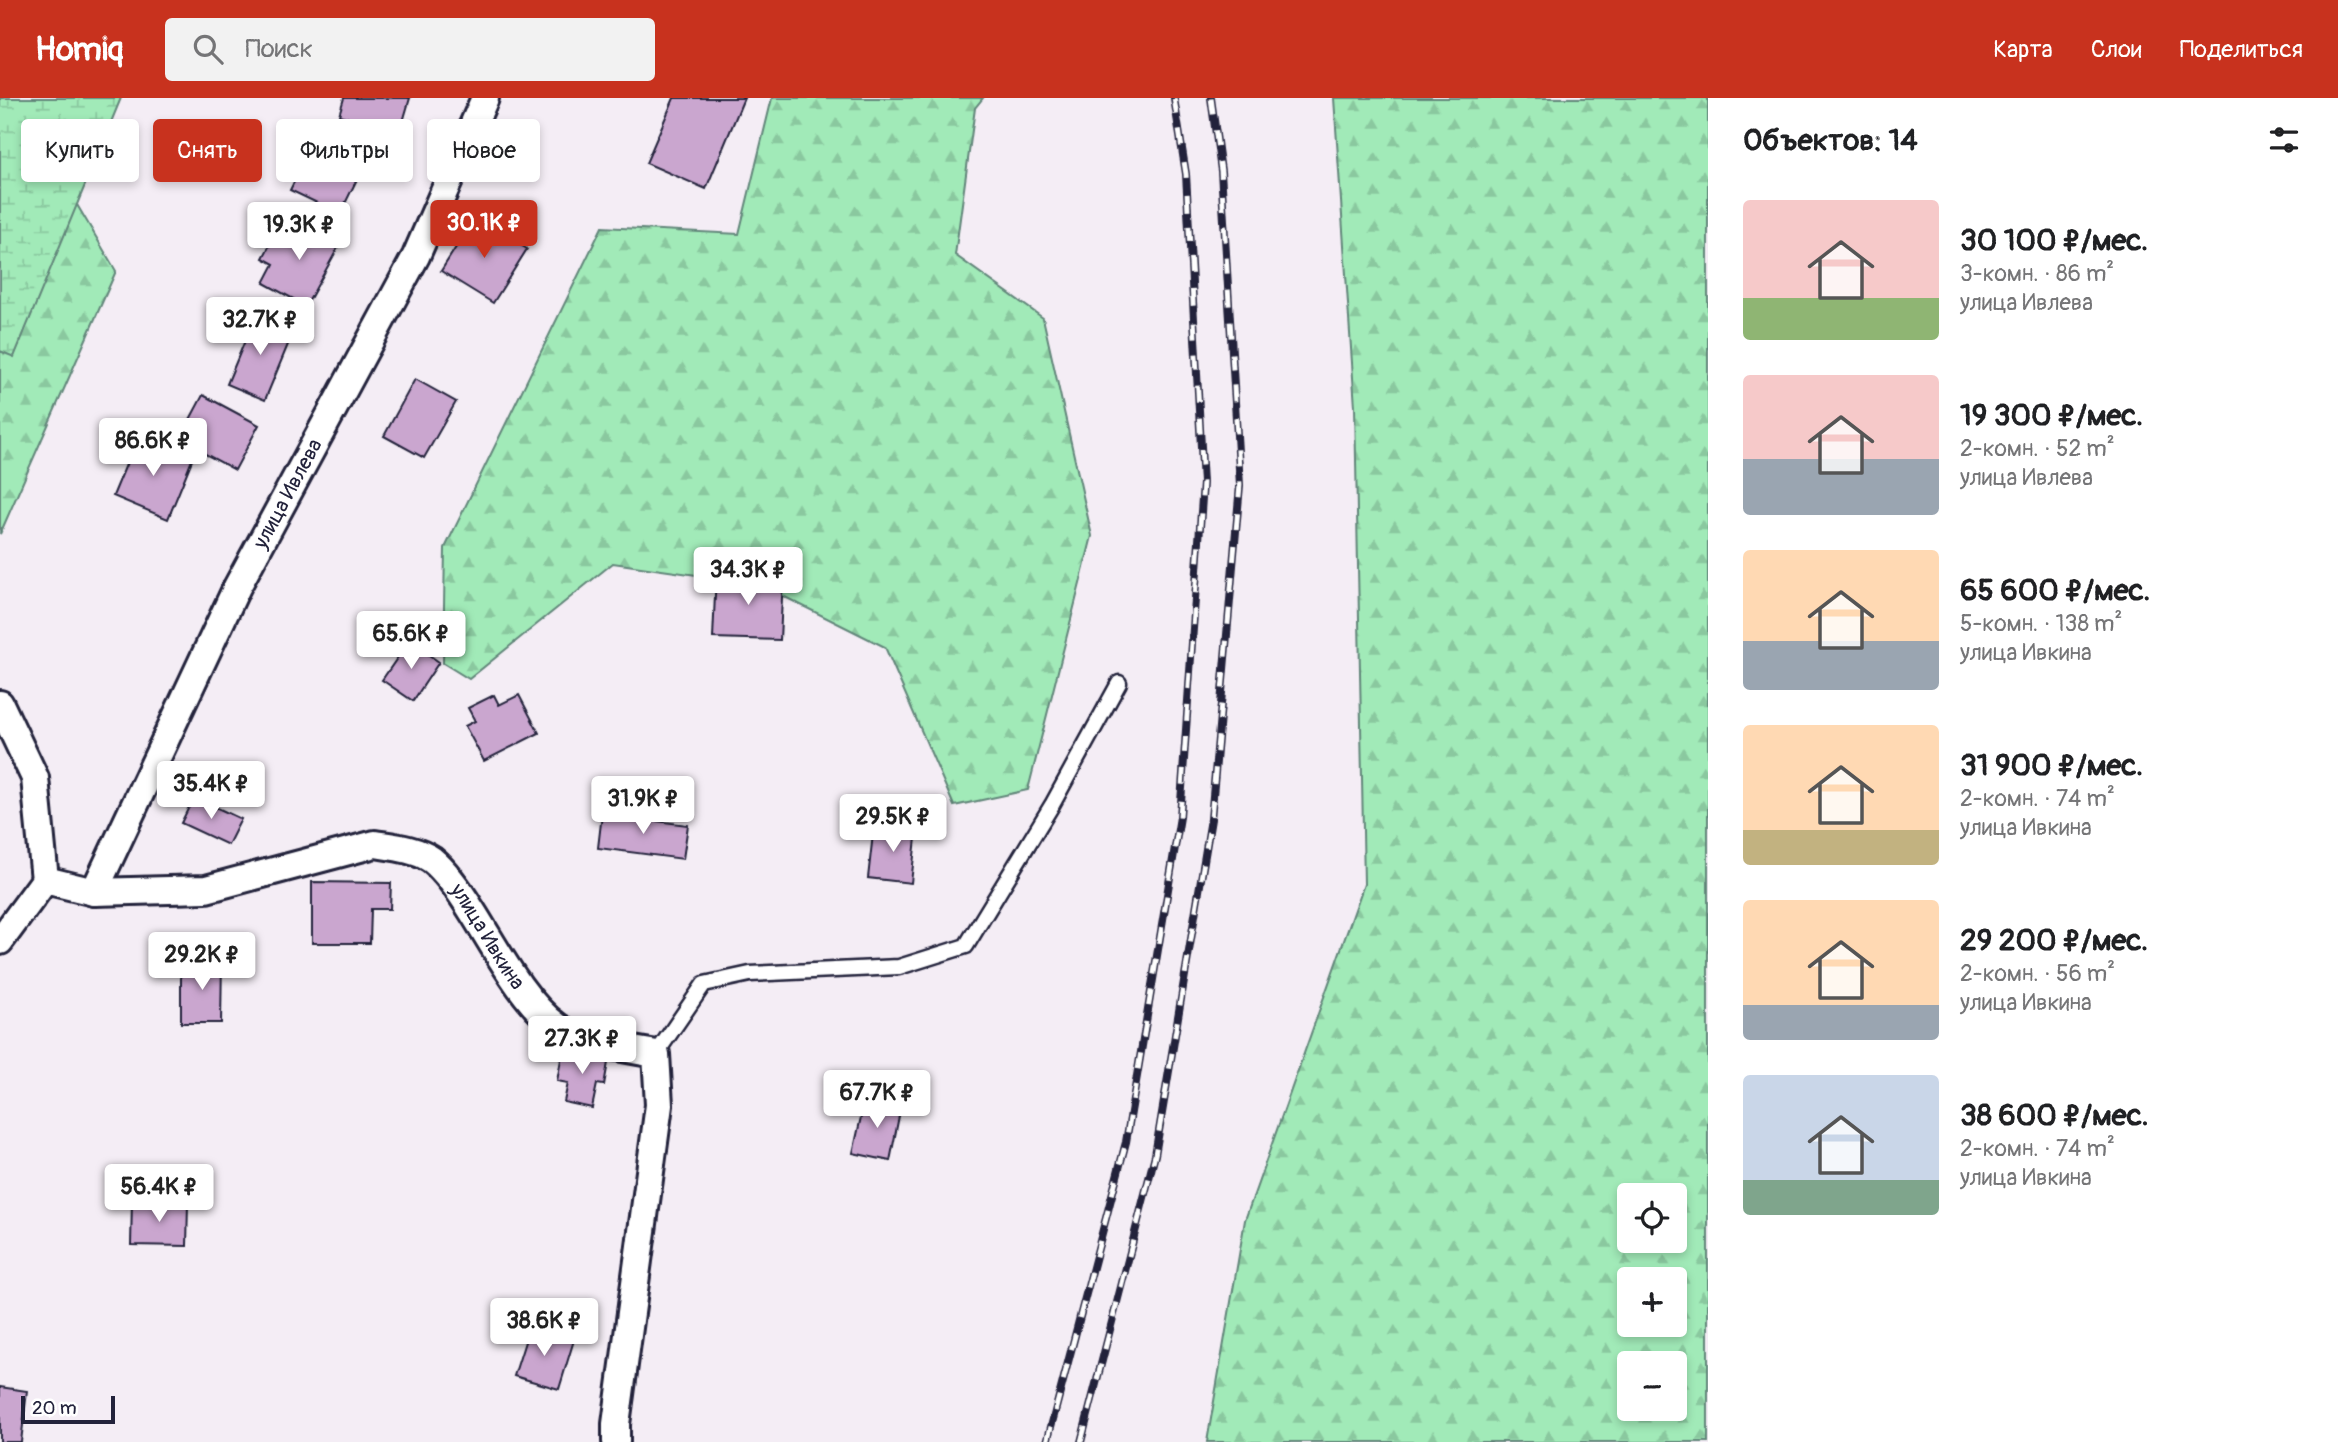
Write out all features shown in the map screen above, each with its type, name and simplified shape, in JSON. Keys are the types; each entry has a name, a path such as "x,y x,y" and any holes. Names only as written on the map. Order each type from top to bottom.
{"street":[{"name":"улица Ивлева","path":"94,892 237,587 416,256 485,98"},
{"path":"0,704 35,778 45,880 0,941"},
{"name":"улица Ивкина","path":"45,880 94,892 206,889 375,844 401,848 431,860 459,890 540,1013 561,1030 613,1046 656,1054"},
{"path":"617,1442 617,1410 659,1105 656,1054"}],"lane":[{"path":"656,1054 704,984 750,974 899,967 966,946 1052,805 1119,683"}],"green space":[{"path":"0,98 121,98 112,119 21,119 21,182 86,182 14,357 0,351"},
{"path":"772,98 983,98 975,108 955,255 1043,318 1092,536 1028,790 954,806 885,647 759,584 613,563 469,679 443,663 445,548 602,227 739,234"},
{"path":"1334,98 1708,98 1708,1442 1207,1442 1245,1220 1364,884 1355,407"},
{"path":"76,203 116,271 0,534 0,351 14,356"}],"building":[{"path":"344,98 410,98 404,119 353,119 339,115"},
{"path":"674,98 744,98 706,189 646,163"},
{"path":"294,182 356,182 340,214 290,190"},
{"path":"475,217 527,249 493,303 441,271"},
{"path":"294,221 339,246 306,306 264,283 274,264 263,258 275,235 284,240"},
{"path":"256,314 294,330 265,400 227,384"},
{"path":"415,379 456,402 424,458 384,436"},
{"path":"203,395 259,425 235,470 179,440"},
{"path":"137,438 192,460 168,519 113,496"},
{"path":"716,573 783,576 780,640 713,638"},
{"path":"409,641 439,662 413,701 382,680"},
{"path":"494,695 499,705 519,695 539,733 484,761 465,726 475,721 468,708"},
{"path":"194,797 241,819 228,845 181,823"},
{"path":"602,814 688,825 683,859 598,848"},
{"path":"874,825 917,829 911,883 868,878"},
{"path":"312,882 391,883 390,909 371,909 370,943 312,943"},
{"path":"195,958 222,958 221,1023 181,1023 181,968 195,968"},
{"path":"563,1049 609,1057 604,1085 597,1084 592,1108 564,1102 568,1083 557,1081"},
{"path":"865,1099 901,1106 890,1161 853,1153"},
{"path":"132,1201 188,1203 187,1246 131,1245"},
{"path":"530,1326 574,1340 559,1389 514,1376"},
{"path":"0,1387 27,1391 21,1442 0,1442"}],"railway":[{"path":"1047,1442 1126,1142 1180,817 1203,483 1186,174 1174,98"},
{"path":"1081,1442 1155,1155 1211,819 1240,485 1221,171 1211,98"}]}
